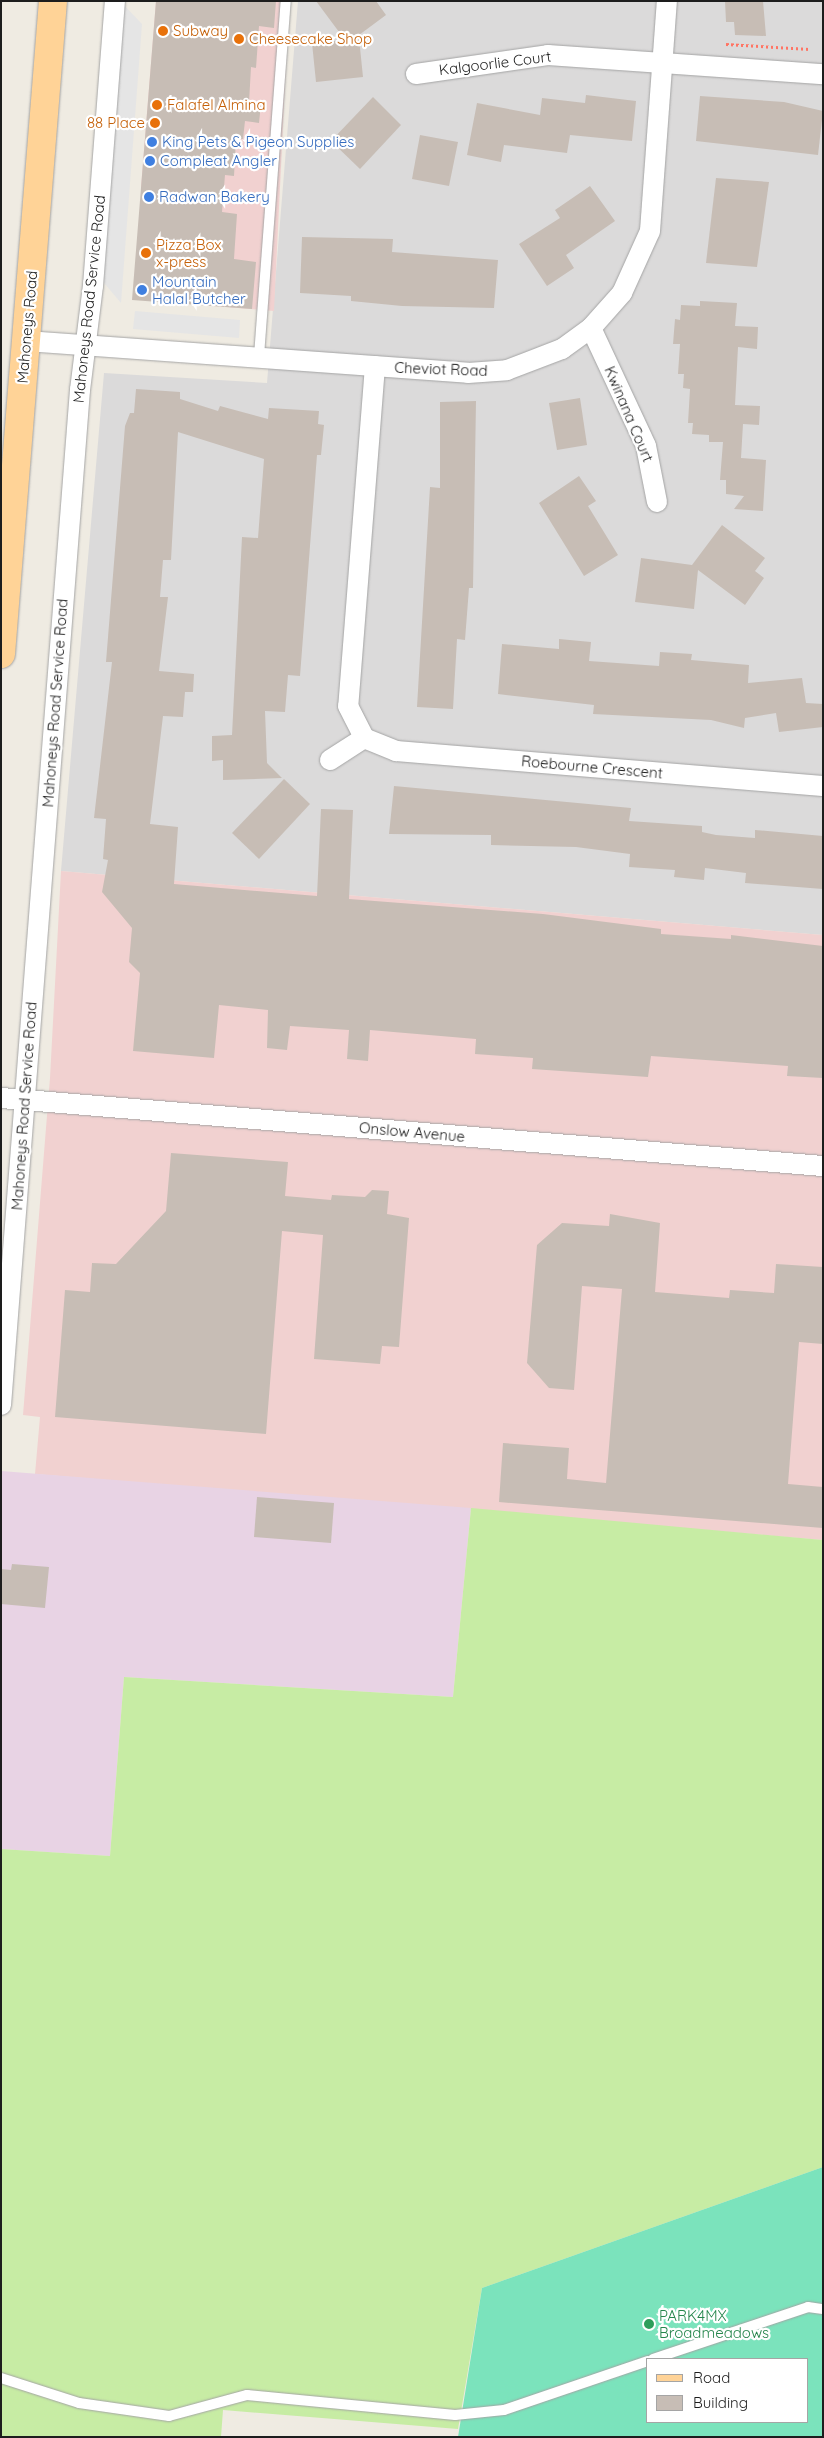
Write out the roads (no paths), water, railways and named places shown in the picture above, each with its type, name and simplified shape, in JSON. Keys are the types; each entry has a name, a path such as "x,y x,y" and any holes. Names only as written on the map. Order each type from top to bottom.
{"main road":[{"name":"Mahoneys Road","path":"1,654 53,1"}],"street":[{"name":"Mahoneys Road Service Road","path":"1,1405 115,1"},
{"name":"Cheviot Road","path":"26,341 259,356 468,373 507,370 544,358 591,328 634,273 650,231 667,1"},
{"name":"Kalgoorlie Court","path":"416,74 548,55 663,62"},
{"path":"663,62 823,74"},
{"name":"Kwinana Court","path":"591,328 646,446 657,502"},
{"path":"330,760 364,738 348,706 375,366"},
{"name":"Roebourne Crescent","path":"364,738 396,751 823,786"},
{"name":"Onslow Avenue","path":"1,1098 823,1166"}],"lane":[{"path":"259,356 286,1"},
{"path":"656,2358 808,2307 823,2309"},
{"path":"1,2378 79,2403 169,2416 247,2395 455,2415 504,2410 646,2362"}],"place":[{"name":"Subway","path":"163,31"},
{"name":"Cheesecake Shop","path":"239,39"},
{"name":"Falafel Almina","path":"157,105"},
{"name":"88 Place","path":"155,123"},
{"name":"King Pets & Pigeon Supplies","path":"152,142"},
{"name":"Compleat Angler","path":"150,161"},
{"name":"Radwan Bakery","path":"149,197"},
{"name":"Pizza Box x-press","path":"146,253"},
{"name":"Mountain Halal Butcher","path":"142,290"},
{"name":"PARK4MX Broadmeadows","path":"649,2324"}]}
